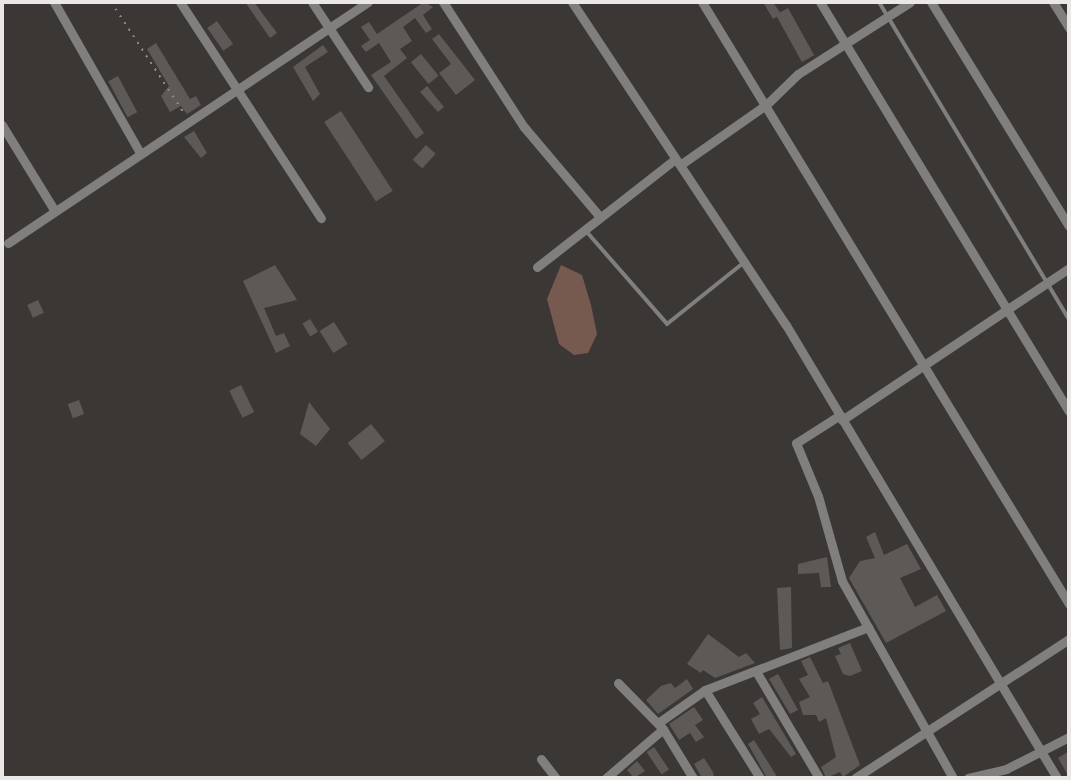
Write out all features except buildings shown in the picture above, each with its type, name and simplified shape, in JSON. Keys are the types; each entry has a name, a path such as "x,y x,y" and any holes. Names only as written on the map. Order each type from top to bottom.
{"street":[{"path":"54,2 140,153"},
{"path":"180,2 321,218"},
{"path":"312,2 368,87"},
{"path":"8,243 368,2"},
{"path":"443,2 524,127 600,217"},
{"path":"572,2 744,263 841,418 1057,778"},
{"path":"702,2 767,104 1069,604"},
{"path":"820,2 1069,411"},
{"path":"537,267 600,217 767,104 798,74 910,2"},
{"path":"931,2 1069,226"},
{"path":"1053,2 1069,28"},
{"path":"2,125 55,211"},
{"path":"953,778 929,730 842,581 818,496 796,443 924,365 1069,268"},
{"path":"606,778 660,726 705,690 757,673 778,659 868,627"},
{"path":"855,778 1069,639"},
{"path":"757,673 819,778"},
{"path":"618,683 660,726 693,778"},
{"path":"705,690 760,778"},
{"path":"968,778 1006,769 1069,737"},
{"path":"541,759 556,778"}],"lane":[{"path":"879,2 1069,319"},
{"path":"585,229 667,324 744,263"}],"path":[{"path":"111,2 189,121"}],"shaded area":[{"path":"561,265 582,275 597,334 588,353 574,355 559,344 547,299"}]}
